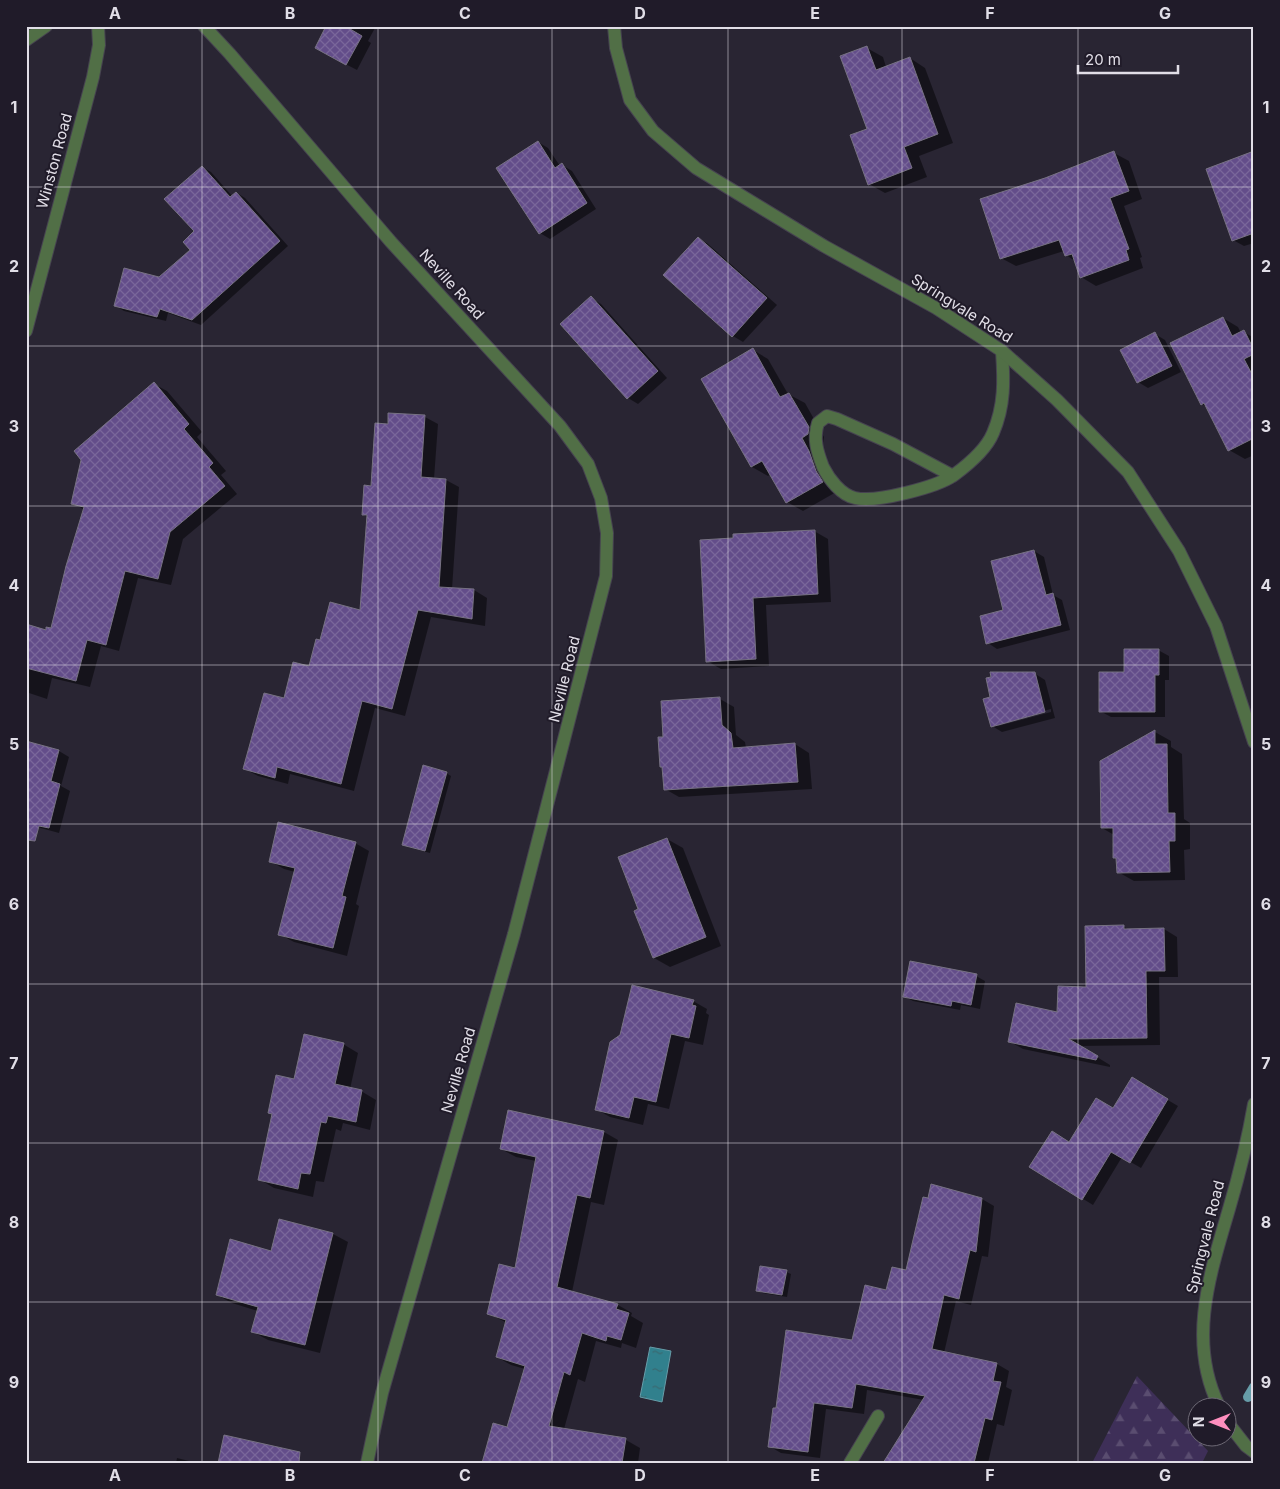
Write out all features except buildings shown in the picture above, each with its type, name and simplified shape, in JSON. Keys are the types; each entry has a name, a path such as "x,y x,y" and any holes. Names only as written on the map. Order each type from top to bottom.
{"street":[{"path":"26,40 46,26"},
{"name":"Winston Road","path":"26,331 93,77 99,45 98,26"},
{"name":"Neville Road","path":"204,26 391,242 560,426 588,464 601,498 608,533 606,576 563,747 514,934 382,1392 367,1463"},
{"name":"Springvale Road","path":"614,26 616,48 630,100 653,131 696,168 824,246 936,308 1002,351 1057,400 1128,472 1179,550 1216,626 1254,742"},
{"path":"953,476 893,444 832,417 827,416 818,422 815,444 826,472 834,484 844,493 855,498 878,498 908,492 953,476 984,450 993,433 1005,387 1002,351"},
{"name":"Springvale Road","path":"1214,1396 1207,1376 1203,1350 1208,1282 1232,1200 1254,1104"},
{"path":"850,1463 878,1416"},
{"path":"1238,1436 1254,1452"}],"green space":[{"path":"1137,1376 1188,1430 1188,1446 1203,1446 1208,1451 1202,1463 1092,1463"}],"water":[{"path":"650,1347 671,1351 662,1402 640,1397"}],"waterway":[{"path":"1248,1397 1254,1387"}]}
